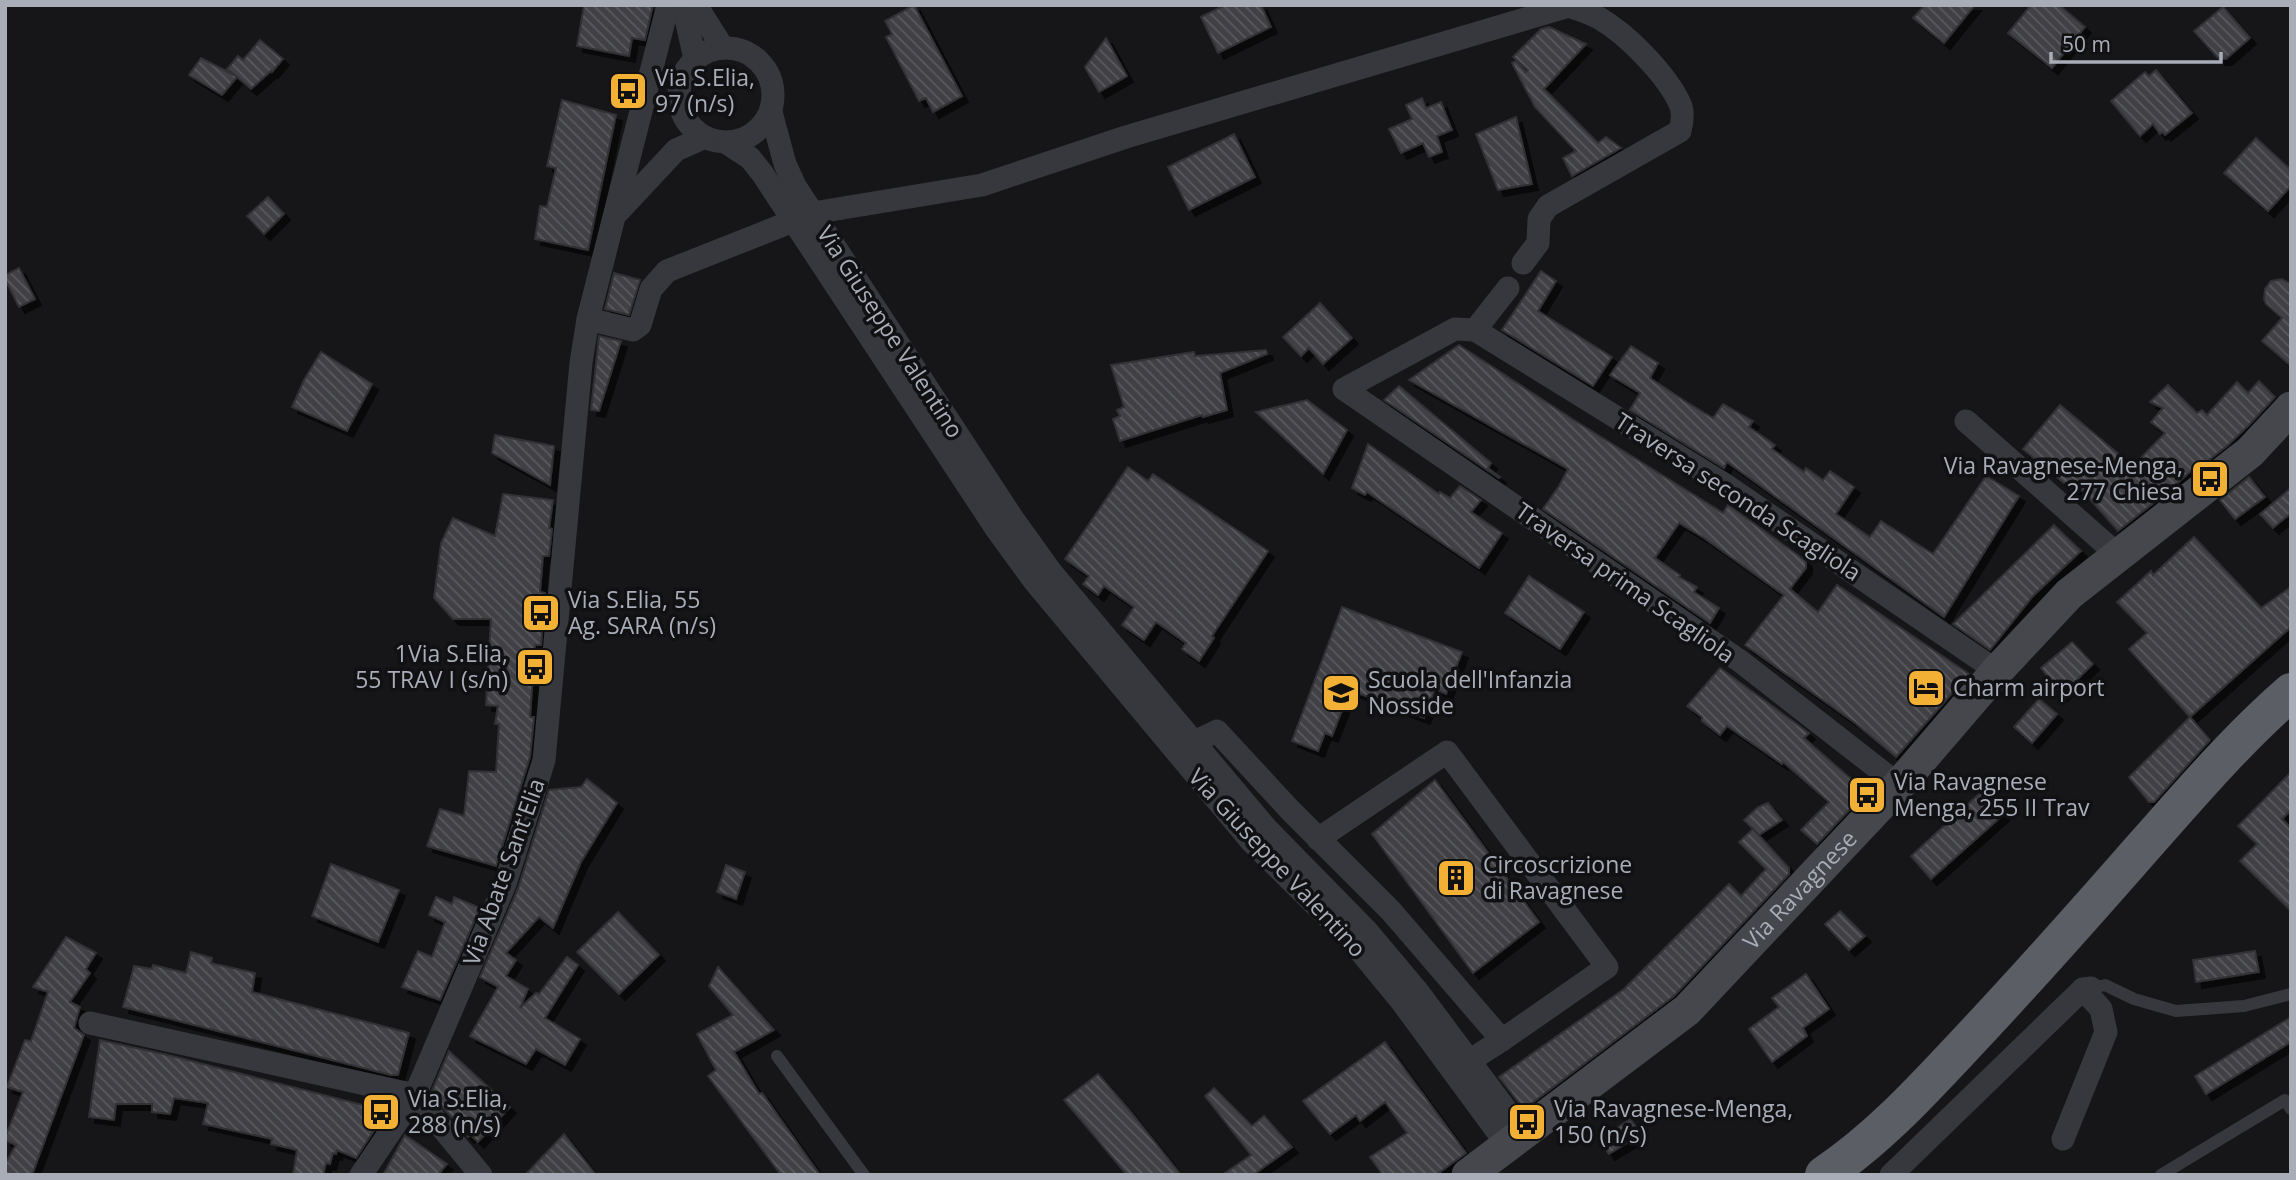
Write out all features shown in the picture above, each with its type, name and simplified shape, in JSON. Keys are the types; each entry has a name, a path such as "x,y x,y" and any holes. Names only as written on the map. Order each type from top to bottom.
{"highway":[{"path":"1824,1175 1843,1162 1919,1095 2196,787 2262,717 2291,692"},
{"path":"1862,1175 1927,1117 2291,721"}],"main road":[{"name":"Via Ravagnese","path":"1468,1175 1687,1010 1899,785 1997,671 2069,594 2250,452 2291,408"}],"street":[{"name":"Via Abate Sant'Elia","path":"361,1175 415,1095 505,884 544,760 580,363 588,319 617,214 668,5"},
{"path":"683,5 695,59"},
{"path":"696,5 723,48"},
{"path":"588,319 633,331 640,325 651,289 667,271 803,217 982,185 1165,125 1569,6 1598,18 1628,38 1655,67 1682,106 1682,122 1680,131 1548,206 1539,219 1538,243 1523,263"},
{"path":"723,48 741,50 758,60 769,75 774,93 771,112 761,128 745,139 727,143 704,138 692,129 679,102 679,86 685,71 695,59 708,51 723,48"},
{"name":"Via Giuseppe Valentino","path":"771,112 803,217"},
{"name":"Via Abate Sant'Elia","path":"676,150 684,117"},
{"name":"Via Abate Sant'Elia","path":"617,214 676,150 704,138"},
{"name":"Via Giuseppe Valentino","path":"727,143 750,158 803,217 1021,547 1035,582 1251,841 1351,940 1402,1002 1462,1066"},
{"path":"1475,330 1508,288"},
{"name":"Traversa prima Scagliola","path":"1475,330 1455,330 1345,389 1740,661 1899,785"},
{"name":"Traversa seconda Scagliola","path":"1475,330 1724,484 1997,671"},
{"path":"1966,421 2118,555"},
{"name":"Via Giuseppe Valentino","path":"1021,547 1051,572 1266,828 1366,930 1418,992 1462,1066 1516,1140"},
{"path":"1194,742 1217,731 1318,839 1391,911 1502,1040"},
{"path":"1318,839 1447,752 1607,967 1462,1066"},
{"path":"1891,1175 2087,989 2101,1009 2105,1032 2063,1139"},
{"path":"90,1023 415,1095 481,1175"}],"lane":[{"path":"2087,989 2105,985 2134,999 2176,1011 2244,1006 2291,994"},
{"path":"777,1056 864,1175"},
{"path":"2161,1175 2285,1100 2291,1109"}],"building":[{"path":"584,5 653,5 645,40 632,38 629,56 577,46"},
{"path":"914,5 962,96 933,112 926,98 919,101 886,37 892,34 885,21"},
{"path":"1225,5 1261,5 1271,27 1218,53 1201,17"},
{"path":"1925,5 1975,5 1944,43 1913,18"},
{"path":"2031,5 2059,5 2085,27 2052,68 2008,33"},
{"path":"2223,7 2250,38 2226,59 2219,59 2194,31"},
{"path":"1549,27 1586,44 1544,89 1598,143 1606,137 1621,148 1572,176 1563,158 1576,151 1535,107 1512,63 1516,61 1526,72 1528,70 1513,57 1541,29"},
{"path":"1106,38 1127,76 1099,92 1085,67"},
{"path":"260,40 283,59 251,89 237,77 222,95 189,75 201,58 236,76 227,69 238,56 243,60"},
{"path":"2156,70 2192,113 2165,135 2162,132 2160,134 2153,124 2140,136 2111,101 2145,72 2149,76"},
{"path":"1422,98 1426,108 1441,102 1452,130 1437,136 1442,152 1429,157 1423,143 1401,153 1389,129 1412,119 1406,105"},
{"path":"562,100 616,115 588,250 535,239 540,206 547,207 556,168 547,166"},
{"path":"1516,117 1532,184 1498,190 1476,134"},
{"path":"1234,134 1255,177 1189,210 1168,167"},
{"path":"2256,138 2291,170 2291,186 2268,211 2224,173"},
{"path":"268,197 284,214 264,234 247,216"},
{"path":"19,268 35,299 19,307 5,275"},
{"path":"1541,271 1556,281 1538,311 1612,357 1593,386 1502,330"},
{"path":"614,273 640,280 629,315 605,309"},
{"path":"2282,279 2291,284 2291,366 2262,341 2282,318 2266,304 2265,289 2271,281"},
{"path":"1320,303 1352,338 1323,364 1309,348 1301,356 1283,337"},
{"path":"599,336 621,341 599,411 591,410"},
{"path":"1459,345 1723,513 1728,505 1806,561 1806,568 1790,589 1818,612 1837,585 1969,674 1896,757 1855,723 1745,645 1784,595 1704,538 1679,523 1655,558 1697,587 1694,592 1719,608 1710,623 1543,509 1568,469 1409,380"},
{"path":"1631,346 1658,363 1650,378 1688,403 1713,418 1723,404 1753,421 1749,427 1775,445 1772,449 1804,472 1806,468 1823,480 1830,471 1854,487 1836,514 1870,537 1881,521 1933,554 1986,476 2019,496 1944,617 1727,462 1724,468 1630,410 1640,393 1610,375"},
{"path":"1266,350 1267,354 1220,373 1227,410 1203,417 1202,415 1120,441 1113,419 1120,416 1117,410 1124,407 1111,365 1194,352 1195,356"},
{"path":"321,352 372,384 347,431 292,407"},
{"path":"2259,381 2275,397 2249,425 2227,446 2196,470 2194,468 2118,531 2081,489 2077,494 2023,449 2060,405 2133,466 2165,433 2151,422 2163,408 2150,402 2168,385 2197,413 2202,410 2207,415 2237,382 2248,393"},
{"path":"1399,386 1491,463 1488,468 1500,477 1384,400"},
{"path":"1307,400 1347,430 1323,474 1256,412"},
{"path":"495,435 554,446 550,485 492,453"},
{"path":"1368,444 1439,494 1440,492 1450,498 1460,486 1481,500 1471,512 1502,533 1479,568 1367,492 1365,495 1352,488"},
{"path":"1128,467 1148,481 1153,474 1268,551 1212,636 1214,638 1199,661 1182,649 1186,643 1156,622 1144,640 1122,625 1134,607 1104,586 1098,595 1083,584 1089,576 1065,559"},
{"path":"2249,477 2265,497 2235,519 2220,500"},
{"path":"2291,488 2291,513 2273,528 2260,514"},
{"path":"503,494 553,500 549,556 543,556 540,592 545,593 541,645 535,645 530,717 534,717 530,757 496,866 427,846 440,809 464,816 469,771 496,772 499,724 495,724 498,706 486,705 491,619 453,619 434,598 441,543 453,518 495,536"},
{"path":"2054,525 2081,551 2033,596 1990,650 1953,624"},
{"path":"2194,537 2261,608 2291,587 2291,627 2190,717 2129,649 2147,633 2117,602 2151,571 2153,575"},
{"path":"1529,576 1584,612 1560,649 1505,613"},
{"path":"1342,607 1462,652 1446,694 1435,689 1424,718 1350,690 1332,736 1325,733 1318,751 1292,741"},
{"path":"2072,642 2093,664 2062,695 2041,668"},
{"path":"1720,668 1809,733 1804,738 1866,792 1817,844 1801,830 1829,802 1783,762 1782,764 1727,726 1720,735 1687,706"},
{"path":"2039,699 2057,714 2032,743 2014,727"},
{"path":"2190,717 2210,740 2154,802 2149,802 2129,777"},
{"path":"2291,772 2291,810 2282,819 2291,828 2291,911 2240,861 2257,844 2238,826"},
{"path":"587,779 617,803 581,862 553,928 539,917 506,953 516,960 506,976 528,989 520,1008 536,993 539,994 567,957 578,965 545,1018 580,1039 565,1065 536,1049 526,1064 470,1036 498,987 480,977 518,889 549,790 581,787"},
{"name":"Circoscrizione di Ravagnese","path":"1435,780 1539,922 1473,973 1372,834"},
{"path":"1989,785 2003,815 1931,879 1911,856"},
{"path":"1768,803 1782,820 1759,835 1744,820 1758,807"},
{"path":"1753,829 1789,868 1789,874 1674,996 1524,1109 1499,1077 1624,989 1729,884 1741,896 1766,869 1739,842"},
{"path":"331,864 399,890 378,942 312,916"},
{"path":"726,865 745,872 736,899 717,892"},
{"path":"436,897 452,904 454,897 480,908 440,1000 402,987 418,951 432,957 445,922 429,915"},
{"path":"1840,911 1865,936 1849,950 1825,924"},
{"path":"618,912 659,955 619,994 577,952"},
{"path":"66,937 96,953 86,969 90,973 70,1002 80,1007 74,1028 84,1035 32,1175 5,1175 5,1164 16,1145 5,1138 23,1092 7,1087 25,1040 31,1041 48,992 33,987"},
{"path":"2255,951 2259,972 2196,982 2193,960"},
{"path":"191,952 212,958 211,963 255,973 252,992 409,1033 398,1075 123,1007 134,966 152,969 153,965 186,973"},
{"path":"718,967 774,1030 734,1052 759,1094 762,1093 820,1175 781,1175 708,1076 716,1070 697,1034 733,1015 709,986"},
{"path":"1806,974 1829,1009 1803,1028 1807,1036 1772,1062 1749,1029 1779,1007 1772,998"},
{"path":"2291,1017 2291,1042 2206,1094 2195,1076"},
{"path":"100,1040 378,1109 375,1129 356,1158 337,1150 336,1154 333,1153 330,1164 326,1163 323,1175 293,1175 297,1150 271,1144 272,1139 203,1124 208,1103 174,1098 170,1114 152,1112 152,1104 116,1104 114,1120 89,1117"},
{"path":"1385,1042 1466,1153 1436,1175 1383,1175 1370,1157 1407,1133 1385,1102 1360,1121 1356,1115 1330,1134 1303,1101"},
{"path":"449,1051 510,1107 478,1142 471,1135 468,1137 431,1093"},
{"path":"1098,1074 1181,1175 1127,1175 1064,1100"},
{"path":"1214,1088 1252,1126 1264,1116 1292,1147 1253,1175 1222,1175 1251,1155 1205,1096"},
{"path":"1630,1119 1642,1134 1609,1154 1599,1140"},
{"path":"564,1134 596,1175 525,1175"},
{"path":"405,1135 447,1164 438,1175 383,1175"}],"place":[{"name":"Via S.Elia, 97 (n/s)","path":"628,91"},
{"name":"Via Ravagnese-Menga, 277 Chiesa","path":"2210,479"},
{"name":"Via S.Elia, 55 Ag. SARA (n/s)","path":"541,613"},
{"name":"1Via S.Elia, 55 TRAV I (s/n)","path":"535,667"},
{"name":"Charm airport","path":"1926,688"},
{"name":"Scuola dell'Infanzia Nosside","path":"1341,693"},
{"name":"Via Ravagnese Menga, 255 II Trav","path":"1867,795"},
{"name":"Circoscrizione di Ravagnese","path":"1456,878"},
{"name":"Via S.Elia, 288 (n/s)","path":"381,1112"},
{"name":"Via Ravagnese-Menga, 150 (n/s)","path":"1527,1122"}]}
